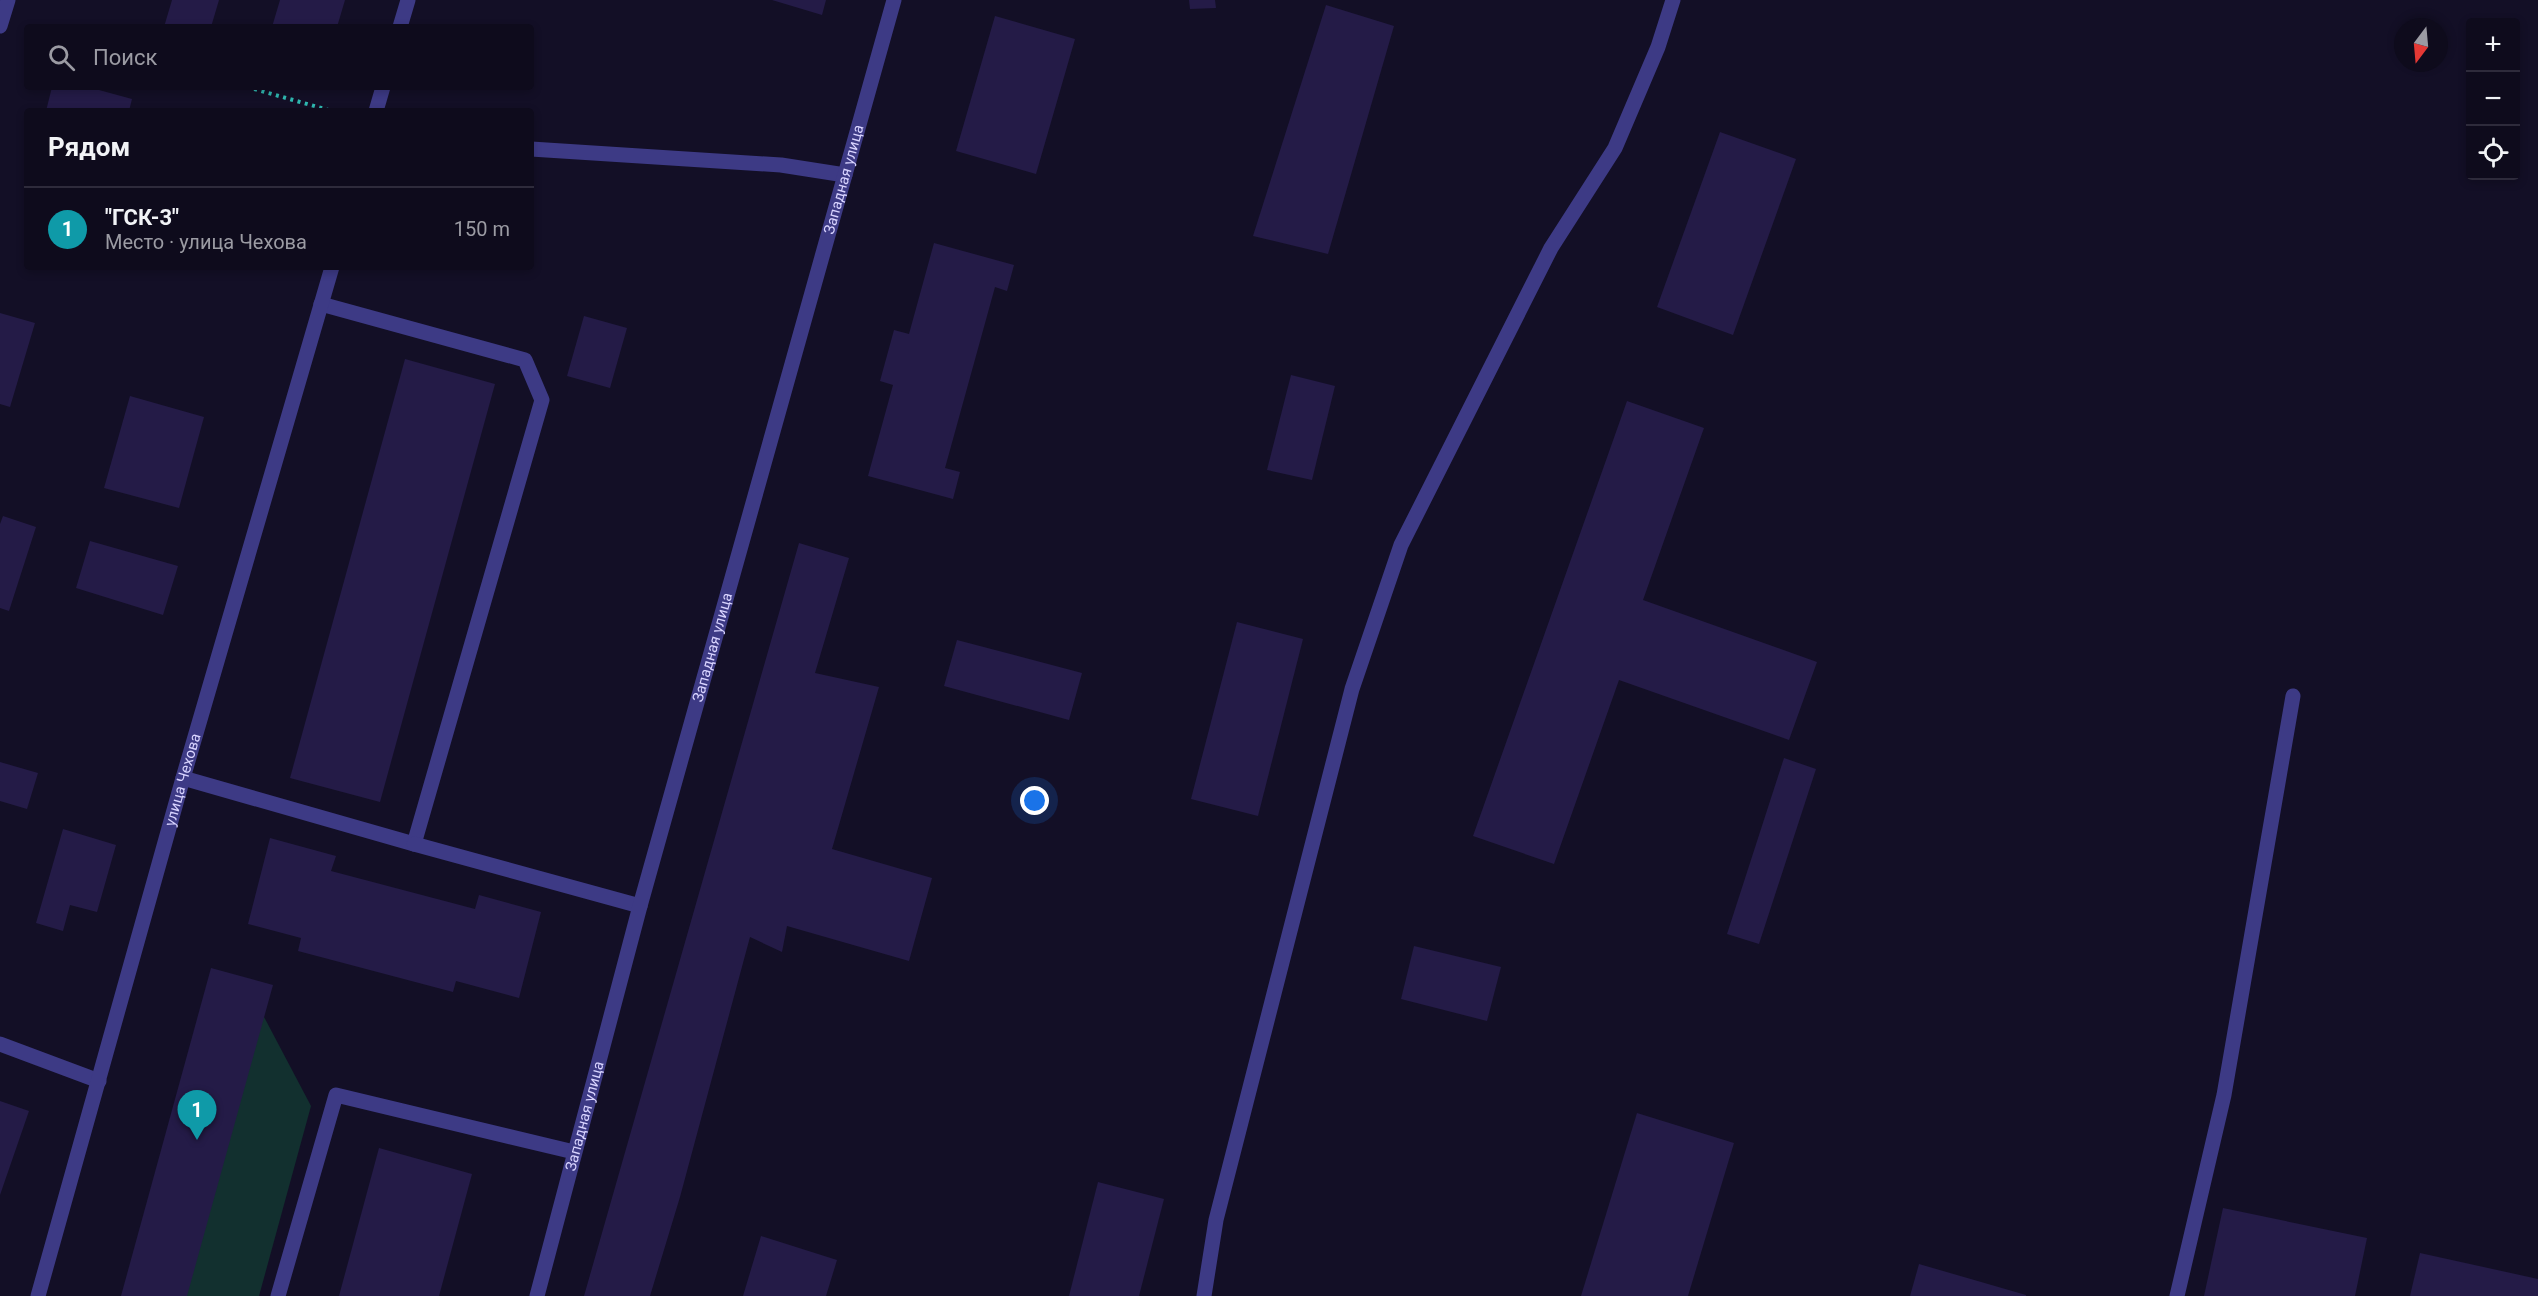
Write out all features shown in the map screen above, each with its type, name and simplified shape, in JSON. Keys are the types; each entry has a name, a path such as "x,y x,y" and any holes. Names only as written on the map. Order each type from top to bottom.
{"street":[{"path":"0,26 8,0"},
{"path":"401,24 408,0"},
{"name":"Западная улица","path":"537,1296 640,906 894,0"},
{"path":"1204,1296 1216,1220 1352,689 1401,544 1551,248 1615,148 1658,47 1673,0"},
{"path":"377,108 382,90"},
{"path":"534,149 781,165 845,175"},
{"name":"улица Чехова","path":"38,1296 183,778 331,270"},
{"path":"321,304 525,360 542,400 414,844"},
{"path":"2178,1296 2223,1095 2293,696"},
{"path":"183,778 640,906"},
{"path":"0,1044 99,1081"},
{"path":"278,1296 336,1095 574,1152"}],"path":[{"path":"258,90 322,108"}],"green space":[{"path":"263,1015 311,1106 259,1296 186,1296"}],"building":[{"path":"172,0 219,0 212,24 165,24"},
{"path":"280,0 345,0 338,24 273,24"},
{"path":"772,0 826,0 822,15"},
{"path":"1189,0 1215,0 1216,8 1190,9"},
{"path":"1326,5 1394,26 1328,254 1253,236"},
{"path":"995,16 1075,39 1036,174 956,151"},
{"path":"51,90 99,90 132,99 130,108 47,108"},
{"path":"1720,132 1796,159 1733,335 1657,307"},
{"path":"934,243 1014,265 1007,291 995,287 945,468 960,472 953,499 868,476 893,385 880,381 894,330 909,334"},
{"path":"0,313 35,323 10,407 0,404"},
{"path":"584,316 627,328 610,388 567,376"},
{"path":"405,359 495,384 380,802 290,778"},
{"path":"1291,375 1335,386 1312,480 1267,470"},
{"path":"130,396 204,417 179,508 104,488"},
{"path":"1627,401 1704,428 1643,600 1817,662 1789,740 1619,680 1554,864 1473,836"},
{"path":"3,516 36,527 9,611 0,608 0,524"},
{"path":"90,541 178,566 163,615 76,588"},
{"path":"799,543 849,558 815,673 879,687 832,849 932,878 909,961 787,926 782,952 750,937 680,1197 650,1296 584,1296"},
{"path":"1237,622 1303,639 1258,816 1191,799"},
{"path":"957,640 1082,673 1069,720 944,686"},
{"path":"1784,758 1816,769 1759,944 1727,934"},
{"path":"0,762 38,773 27,809 0,801"},
{"path":"63,829 116,845 97,912 70,905 63,931 36,923"},
{"path":"270,838 336,856 331,871 475,909 479,895 541,912 519,998 456,981 453,992 298,951 301,938 248,924"},
{"path":"1414,946 1501,967 1487,1021 1401,999"},
{"path":"211,968 273,985 187,1296 121,1296"},
{"path":"0,1101 29,1111 0,1195"},
{"path":"1637,1113 1734,1143 1688,1296 1581,1296"},
{"path":"379,1148 472,1174 439,1296 339,1296"},
{"path":"1098,1182 1164,1199 1139,1296 1069,1296"},
{"path":"2223,1208 2367,1238 2355,1296 2204,1296"},
{"path":"761,1236 837,1260 826,1296 743,1296"},
{"path":"2420,1253 2538,1279 2538,1296 2410,1296"},
{"path":"1919,1264 2026,1295 2026,1296 1910,1296"}],"place":[{"name":"\"ГСК-3\"","path":"197,1140"}]}
